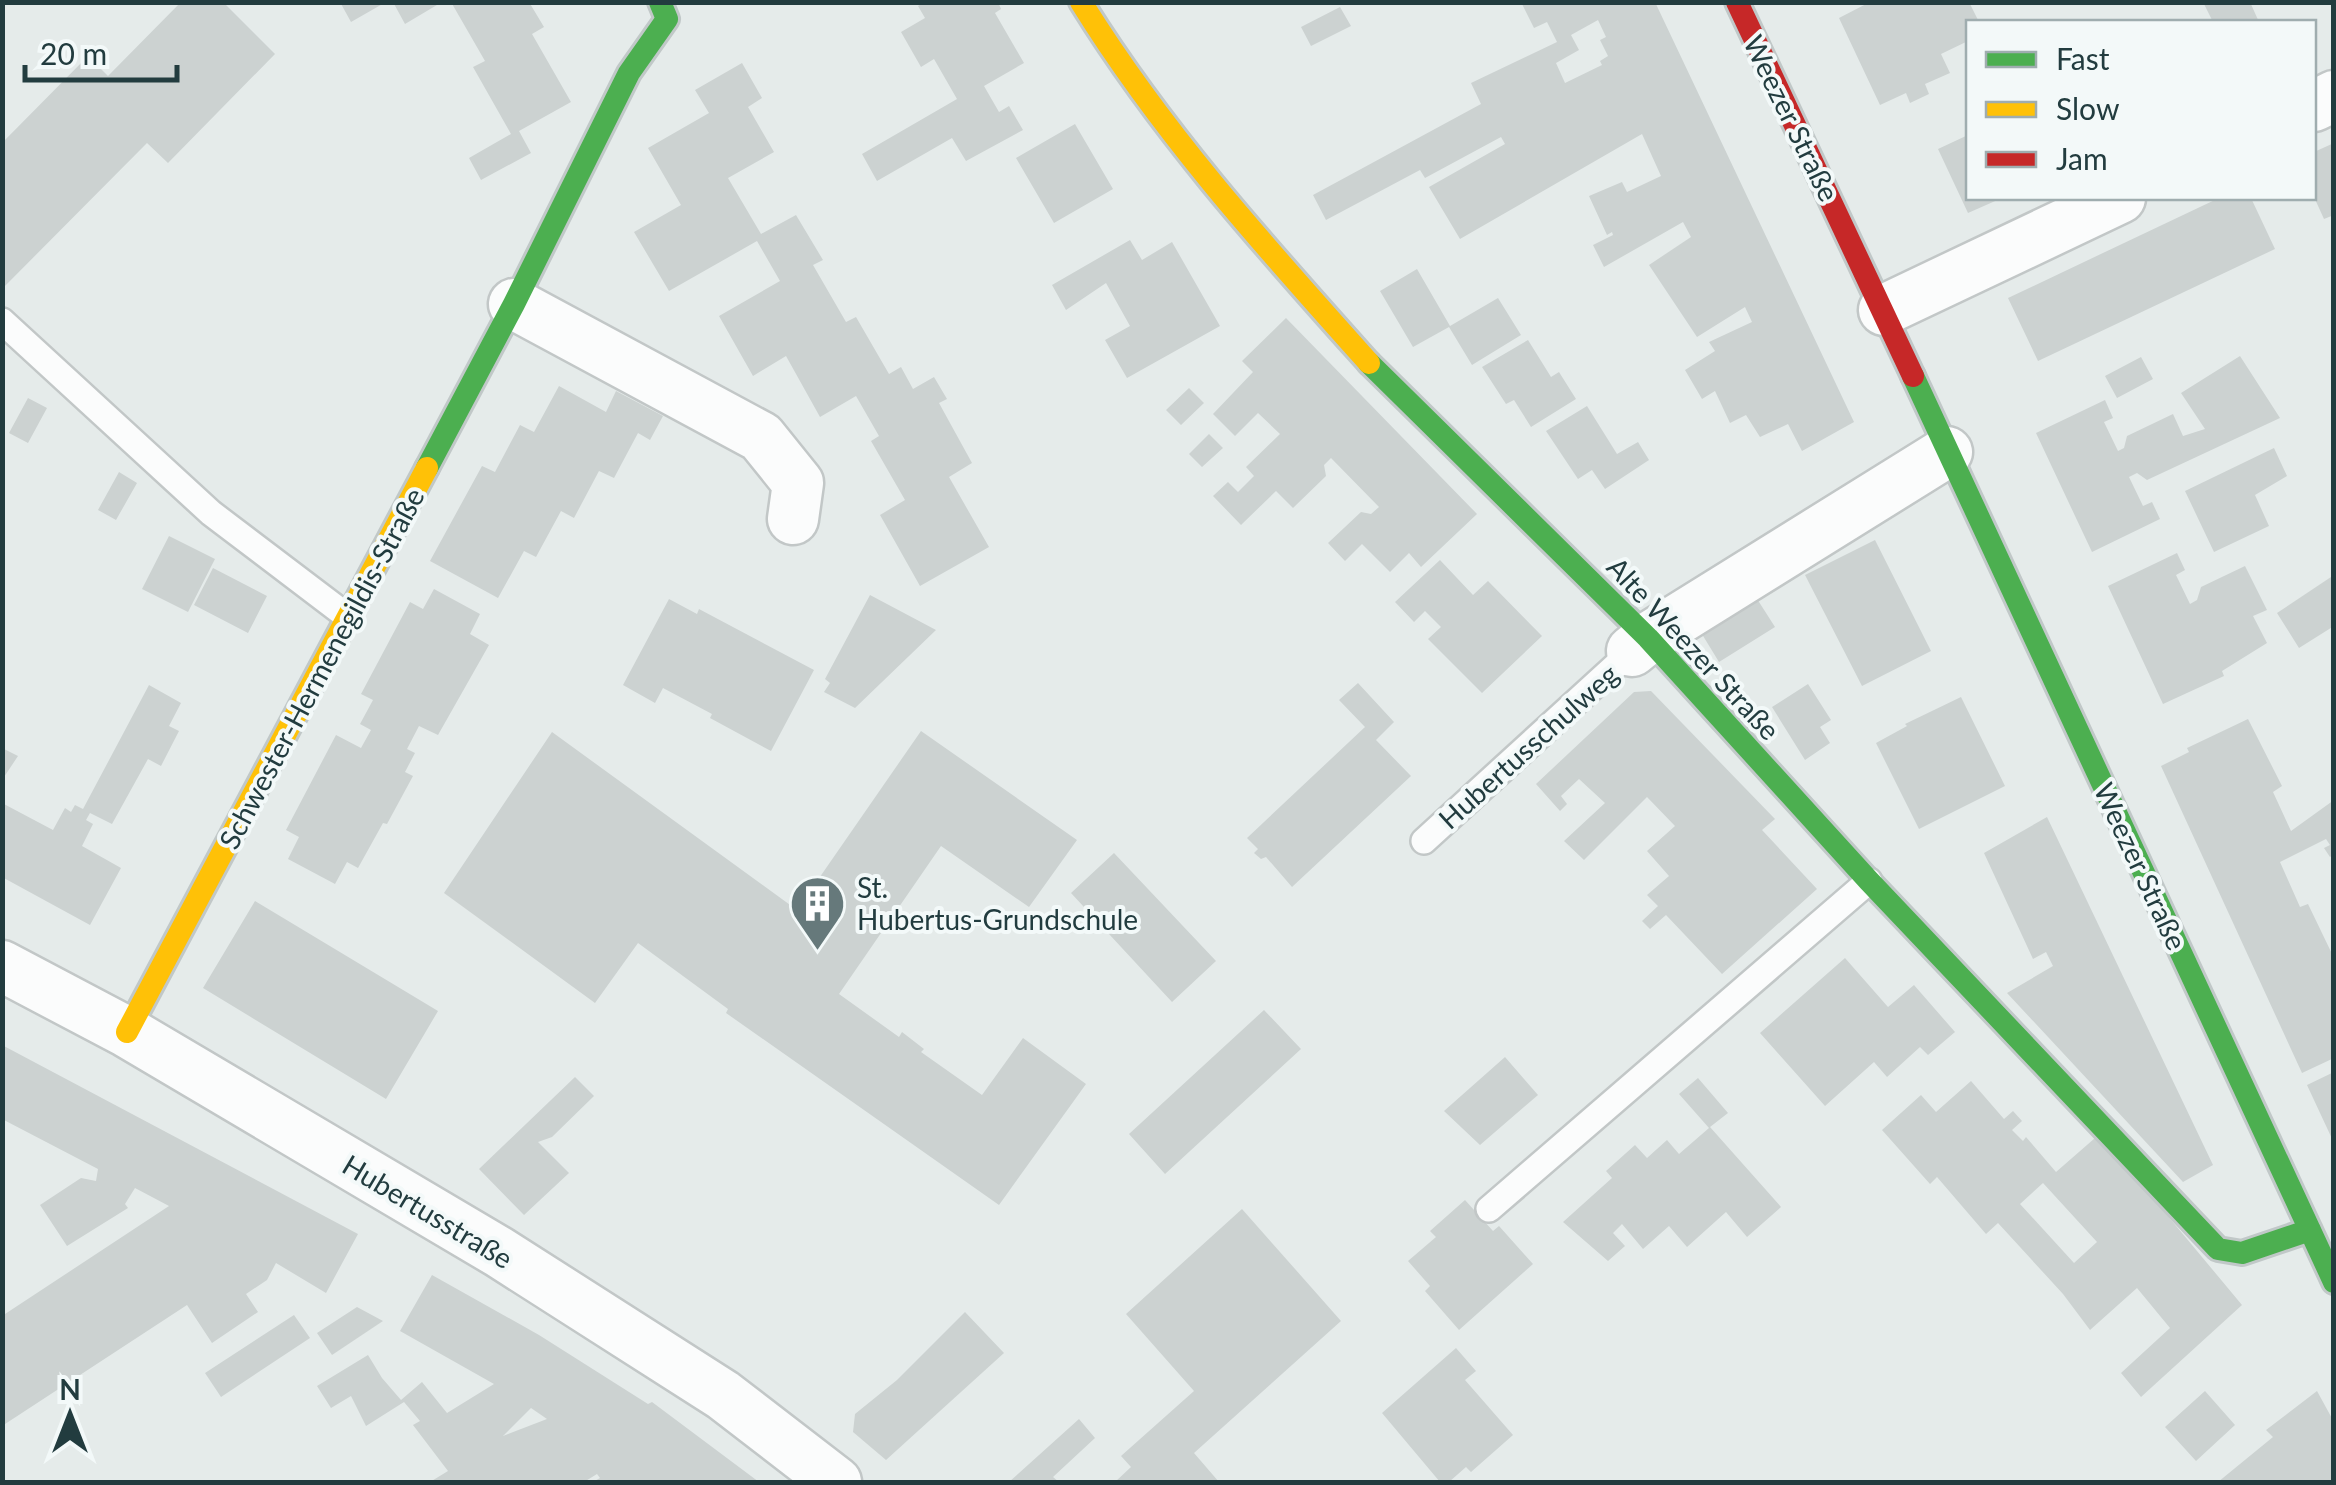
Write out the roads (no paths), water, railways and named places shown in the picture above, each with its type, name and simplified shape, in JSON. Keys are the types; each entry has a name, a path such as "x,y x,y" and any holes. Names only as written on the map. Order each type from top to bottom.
{"street":[{"name":"Schwester-Hermenegildis-Straße","path":"127,1032 514,304 628,72 667,19 660,2"},
{"name":"Alte Weezer Straße","path":"1080,2 1108,46 1239,216 1372,366 2218,1249 2242,1253 2310,1230"},
{"name":"Weezer Straße","path":"1737,2 1884,310 1946,452 2334,1282"},
{"path":"1884,310 2116,200"},
{"path":"514,304 761,436 798,482 793,519"},
{"path":"1640,644 1946,452"},
{"name":"Hubertusstraße","path":"2,966 127,1032 499,1252 723,1395 836,1482"}],"lane":[{"path":"2,321 211,513 348,617"},
{"name":"Hubertusschulweg","path":"1424,840 1640,644"},
{"path":"1489,1209 1868,881"}],"place":[{"name":"St. Hubertus-Grundschule","path":"818,952"}]}
